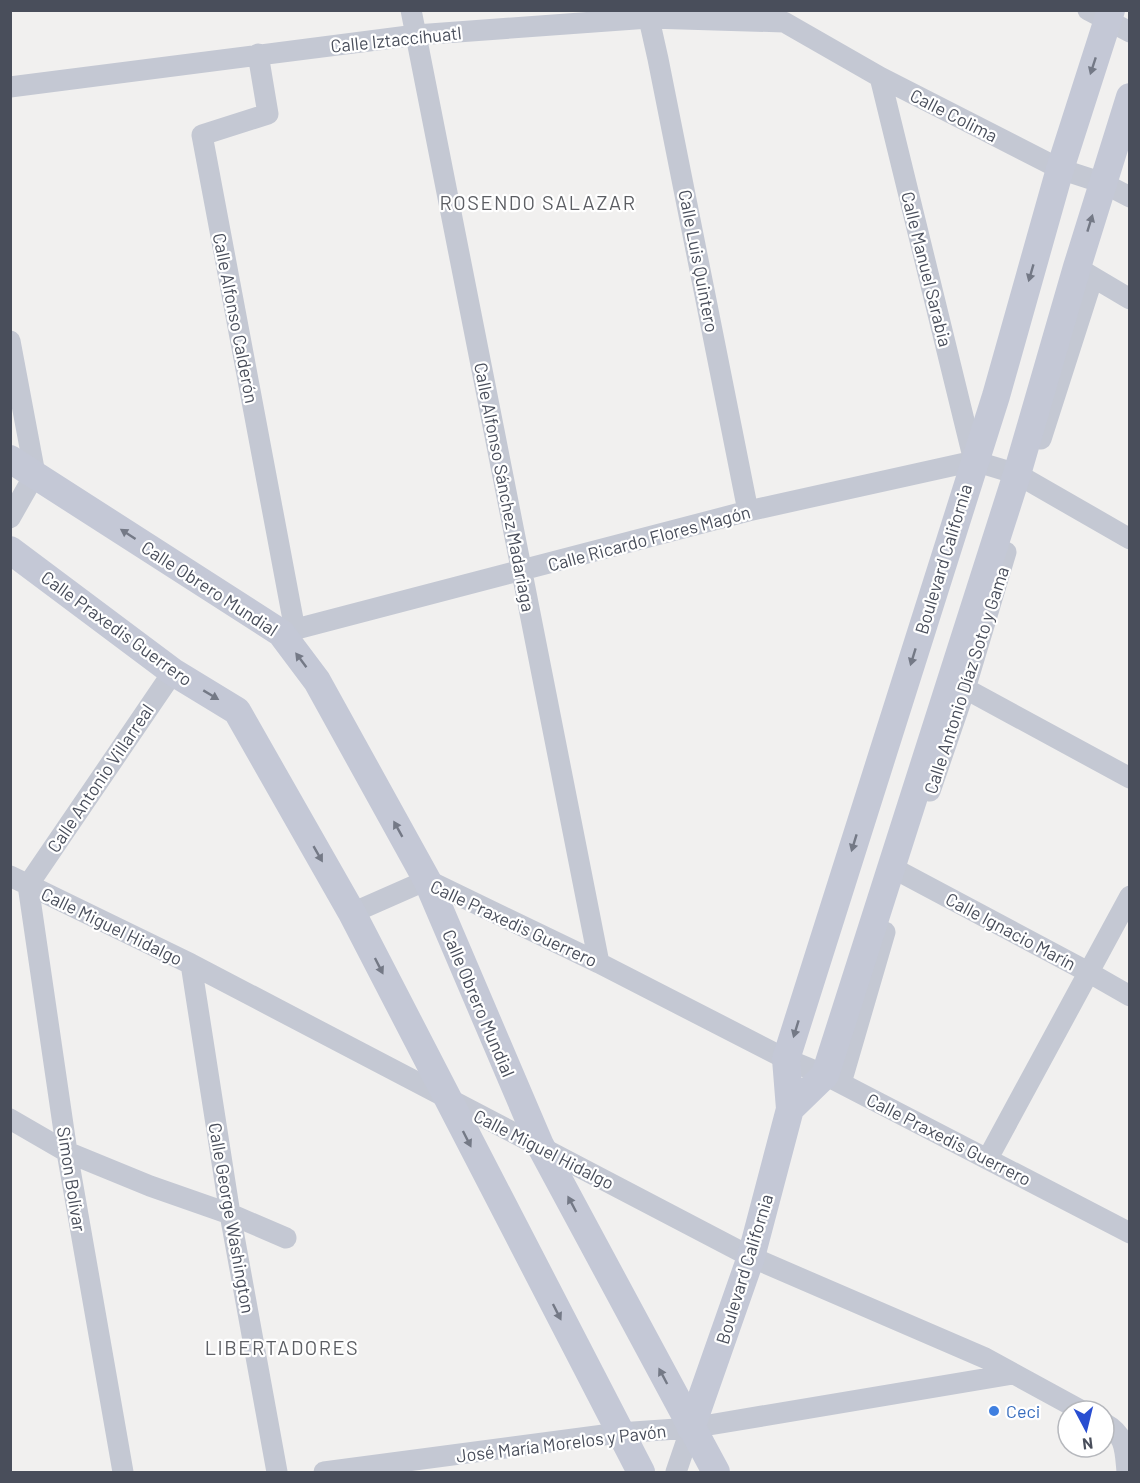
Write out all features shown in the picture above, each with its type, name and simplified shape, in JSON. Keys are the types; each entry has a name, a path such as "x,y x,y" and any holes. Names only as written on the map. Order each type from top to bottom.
{"street":[{"name":"Calle Alfonso Sánchez Madariaga","path":"411,10 600,963"},
{"name":"Calle Iztaccíhuatl","path":"10,87 416,35 648,14 784,16"},
{"name":"Calle Luis Quintero","path":"648,14 748,511"},
{"name":"Calle Colima","path":"784,16 880,77 1060,169 1102,183 1130,197"},
{"name":"Boulevard California","path":"691,1428 751,1257 790,1109 786,1059 996,396 1060,169 1109,18"},
{"name":"Calle Alfonso Calderón","path":"258,54 268,114 202,135 288,632"},
{"name":"Calle Manuel Sarabia","path":"880,77 974,461"},
{"path":"790,1109 833,1079 896,870 958,685 1023,478 1085,272 1102,183 1130,98"},
{"path":"1085,272 1130,299"},
{"path":"10,341 35,474 10,518"},
{"name":"Calle Obrero Mundial","path":"10,459 288,632 426,880 540,1145 716,1473"},
{"name":"Calle Ricardo Flores Magón","path":"288,632 748,511 974,461 1023,478 1130,539"},
{"name":"Calle Praxedis Guerrero","path":"10,550 172,672 237,711 352,913 426,880 600,963 786,1059 833,1079 1130,1233"},
{"name":"Calle Antonio Villarreal","path":"19,880 172,672"},
{"path":"958,685 1130,778"},
{"name":"Calle Ignacio Marín","path":"896,870 1130,996"},
{"name":"Calle Miguel Hidalgo","path":"19,880 191,964 447,1100 540,1145 751,1257 985,1358 1060,1399"},
{"name":"Simon Bolívar","path":"19,880 123,1473"},
{"path":"988,1158 1130,896"},
{"path":"352,913 641,1473"},
{"name":"Calle George Washington","path":"191,964 230,1214 277,1473"},
{"path":"10,1119 67,1152 150,1186 230,1214 286,1238"},
{"name":"José María Morelos y Pavón","path":"324,1473 620,1433 691,1428 1013,1374"},
{"path":"676,1473 691,1428"},
{"path":"1116,1431 1124,1446 1127,1473"}],"place":[{"name":"Ceci","path":"994,1411"}],"district":[{"name":"ROSENDO SALAZAR","path":"538,202"},
{"name":"LIBERTADORES","path":"282,1347"}]}
